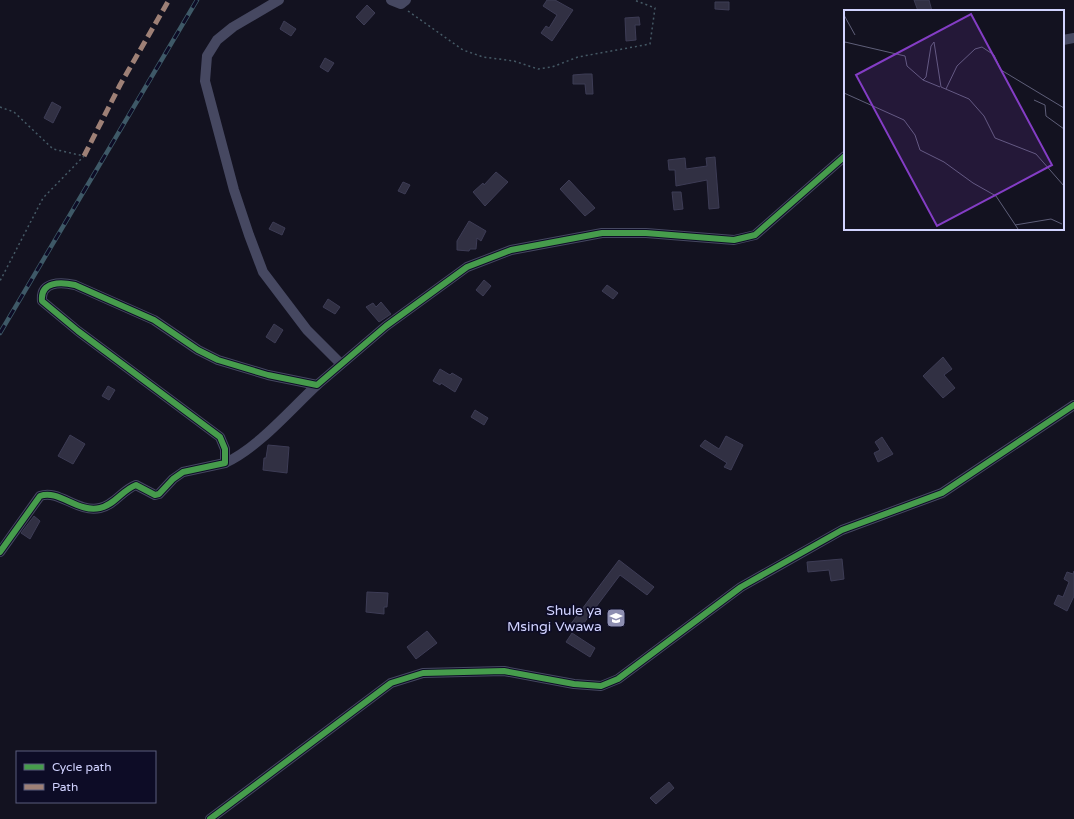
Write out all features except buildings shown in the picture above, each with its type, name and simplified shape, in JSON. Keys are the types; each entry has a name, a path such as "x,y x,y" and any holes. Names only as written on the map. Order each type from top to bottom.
{"street":[{"path":"279,0 233,27 217,40 207,56 205,81 248,236 263,272 307,330 340,364"},
{"path":"1064,40 1074,38"},
{"path":"0,552 40,496 46,494 56,496 82,508 99,509 112,504 131,487 136,485 154,495 159,494 173,479 183,472 225,463 239,456 340,364 386,326 467,267 511,250 602,233 646,233 734,240 756,235 844,157"},
{"path":"225,463 225,449 220,437 62,319 42,301 41,295 46,287 53,284 65,283 75,286 154,320 198,350 218,360 268,375 317,385"},
{"path":"210,819 391,683 424,673 504,670 588,685 601,686 618,679 741,587 842,530 942,493 1074,405"}],"path":[{"path":"399,1 422,22 463,50 483,57 514,61 538,69 552,66 578,56 650,44 655,8 634,0"},
{"path":"0,107 14,112 53,149 84,156 42,198 0,281"}],"railway":[{"path":"0,333 197,0"}],"marked path":[{"path":"84,156 120,85 169,0"}],"cycle path":[{"path":"0,552 40,496 54,496 76,505 92,509 100,508 110,504 131,487 136,485 155,495 159,494 173,479 183,472 225,463 225,449 220,437 78,331 42,301 42,294 44,290 52,284 64,283 75,285 154,320 198,350 218,360 268,375 317,385 386,326 467,267 511,250 602,233 646,233 734,240 755,235 844,157"},
{"path":"210,819 391,683 423,673 504,671 574,684 601,686 618,679 741,587 842,530 942,493 1074,405"}],"place":[{"name":"Shule ya Msingi Vwawa","path":"616,618"}]}
